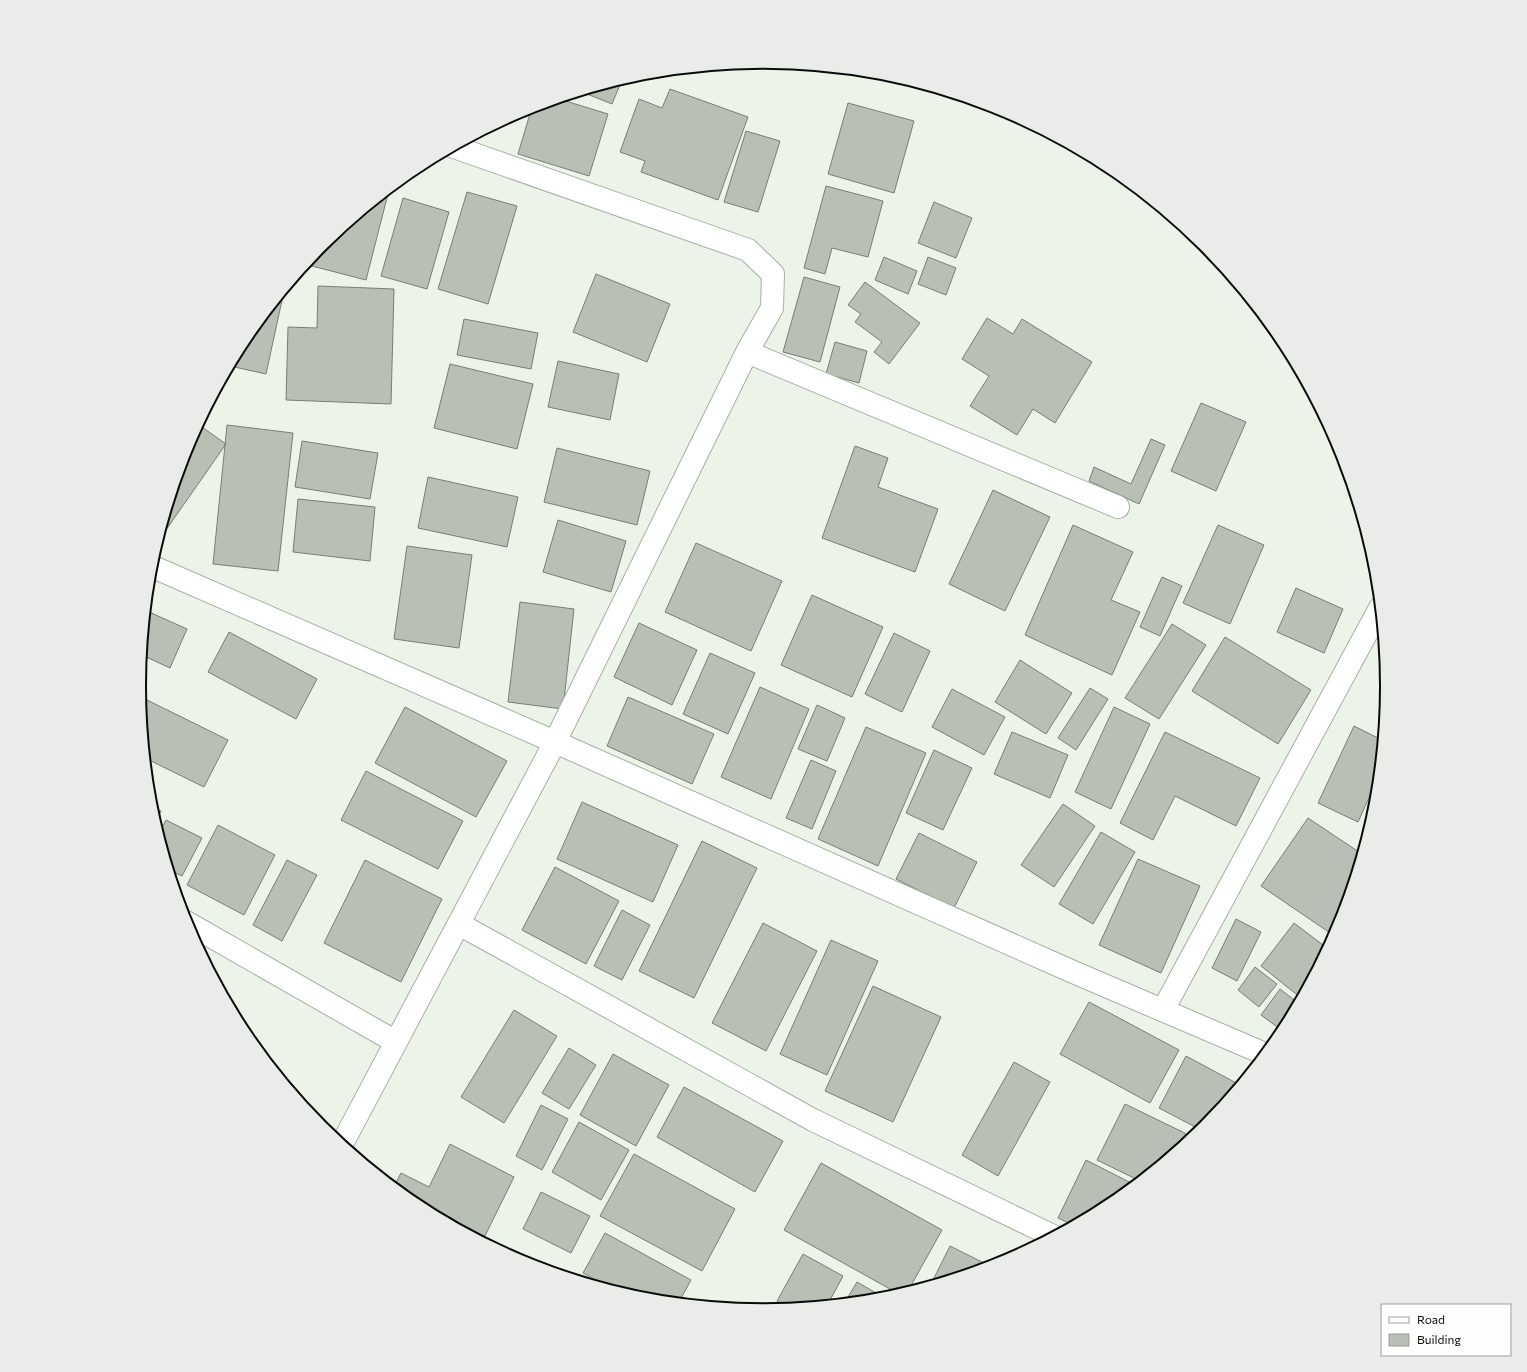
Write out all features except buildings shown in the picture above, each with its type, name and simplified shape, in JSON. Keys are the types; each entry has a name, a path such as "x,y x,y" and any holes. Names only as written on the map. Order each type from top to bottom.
{"street":[{"path":"345,1139 556,742 748,352 772,308 773,274 748,250 460,149"},
{"path":"748,352 1118,507"},
{"path":"158,569 556,742 1260,1052"},
{"path":"1163,1010 1376,615"},
{"path":"459,924 814,1120 1047,1233"},
{"path":"195,927 396,1042"}]}
